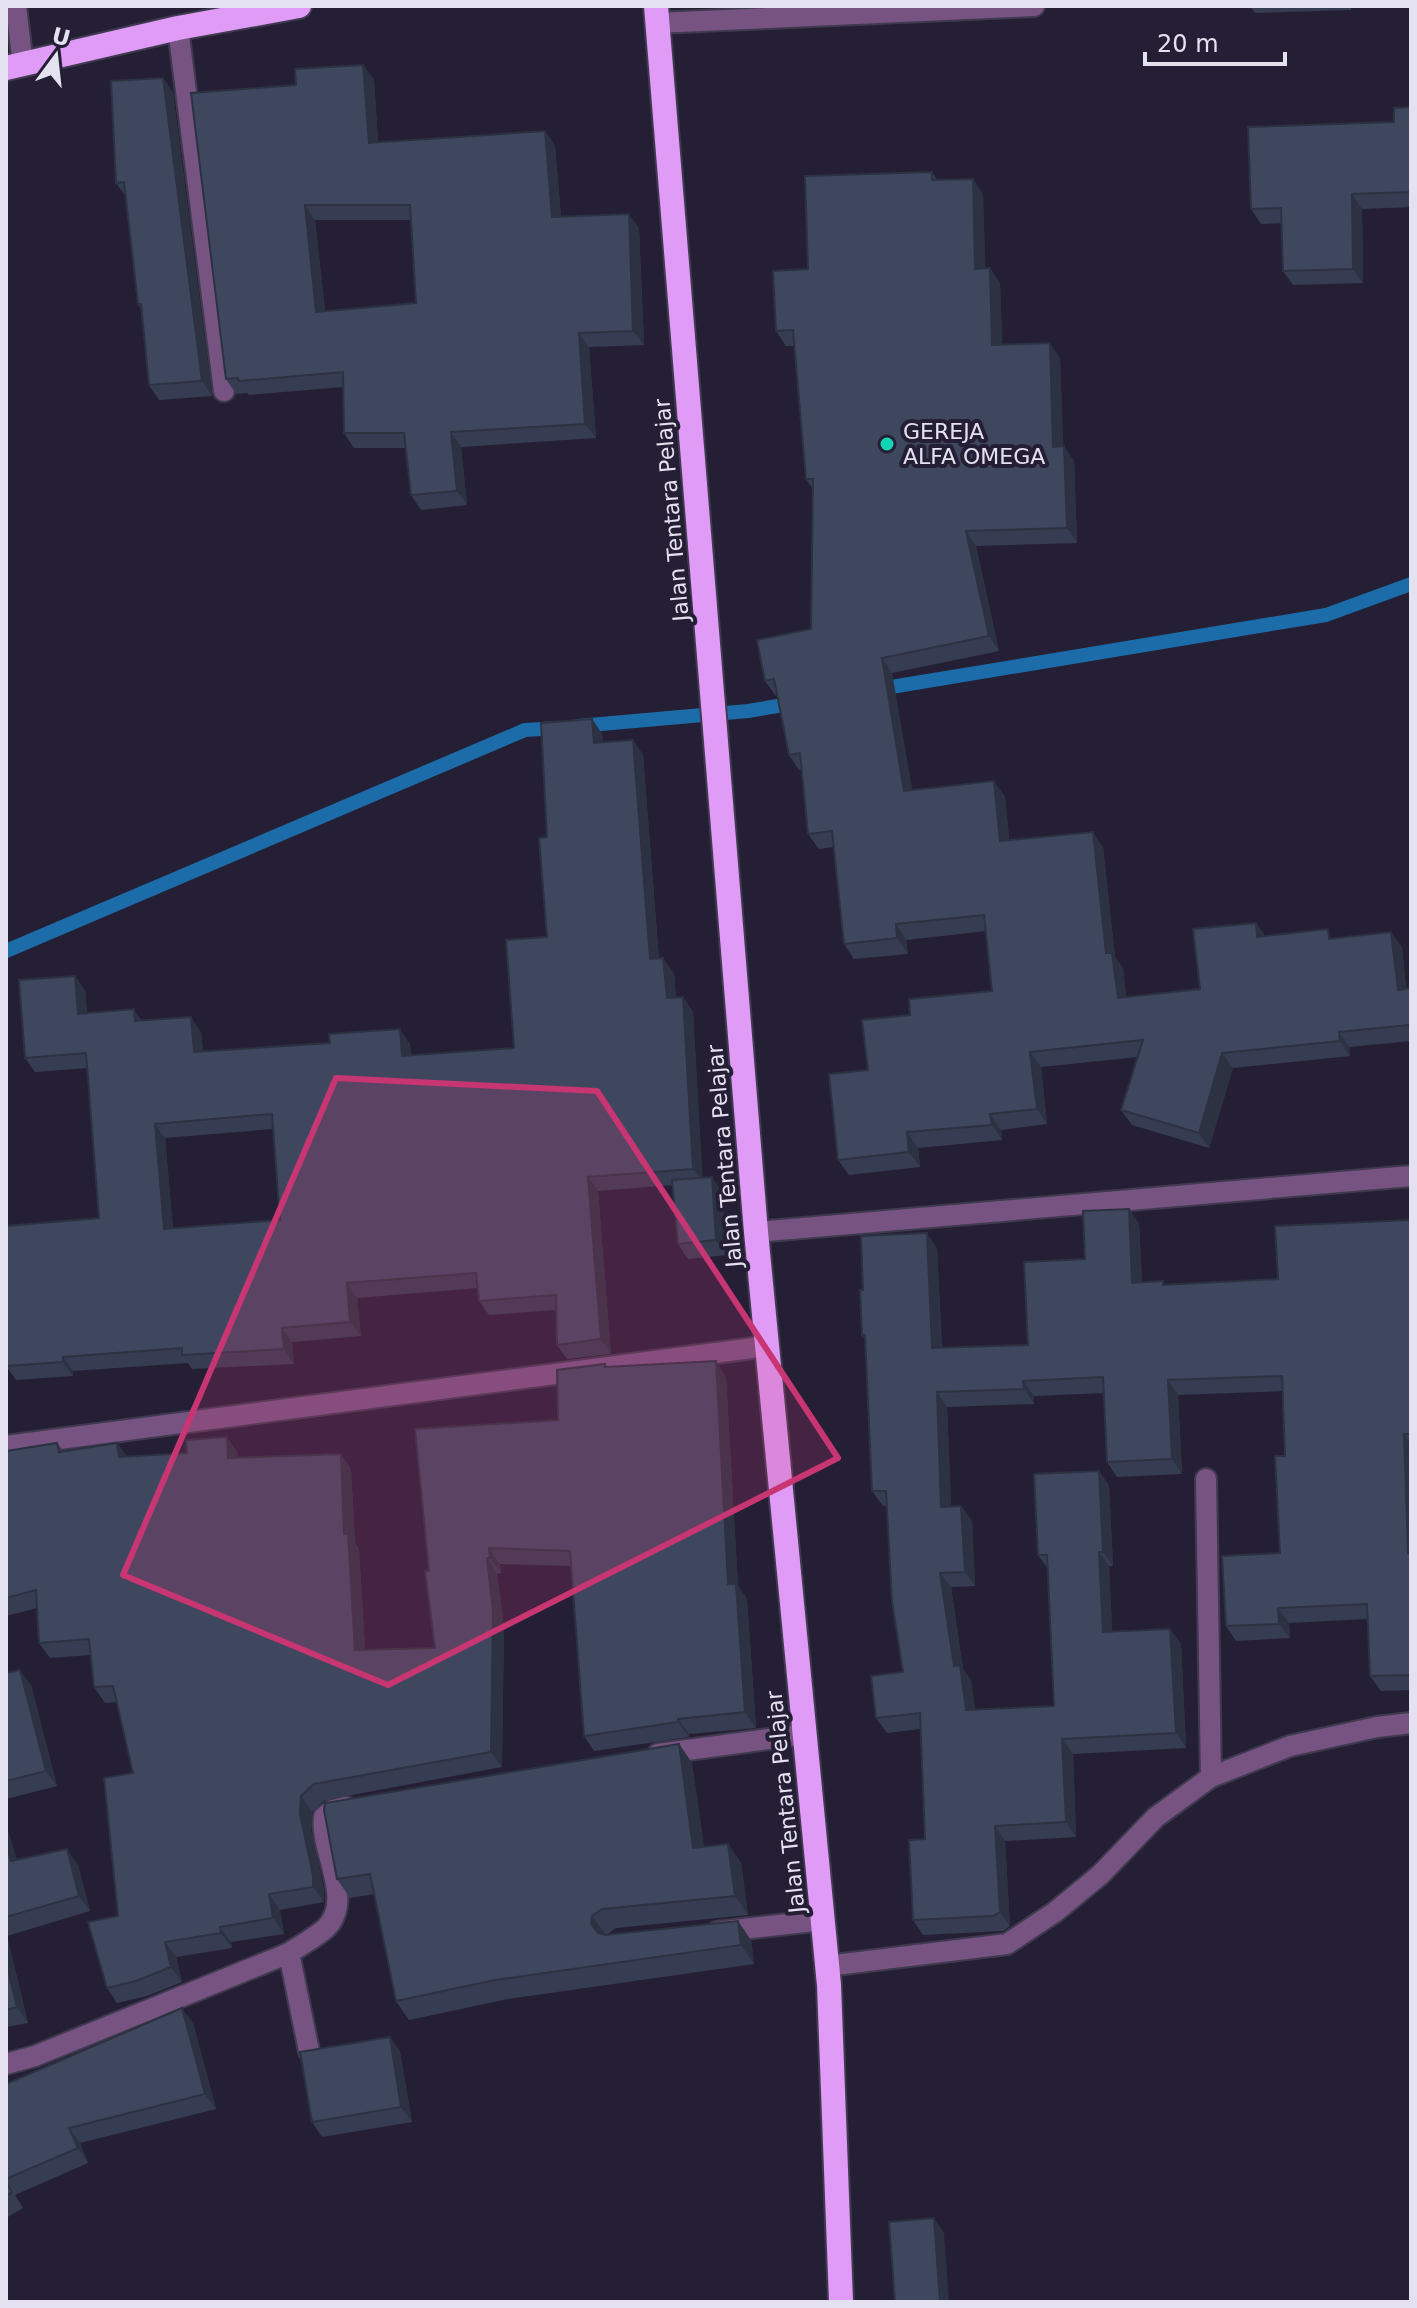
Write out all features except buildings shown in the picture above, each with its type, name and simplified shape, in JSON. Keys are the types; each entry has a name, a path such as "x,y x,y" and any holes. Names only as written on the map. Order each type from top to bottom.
{"highway":[{"path":"15,66 178,28 299,6"},
{"name":"Jalan Tentara Pelajar","path":"657,14 756,1232 827,1966 841,2302"}],"street":[{"path":"15,66 16,6"},
{"path":"657,14 1034,6"},
{"path":"178,28 224,391"},
{"path":"756,1232 1411,1176"},
{"path":"6,1446 768,1346"},
{"path":"1206,1479 1211,1777"},
{"path":"827,1966 1007,1944 1089,1885 1156,1817 1211,1777 1290,1746 1377,1727 1411,1723"},
{"path":"641,1757 805,1734"},
{"path":"6,2064 35,2056 289,1953 326,1927 336,1914 337,1893 322,1830 324,1817 333,1810 364,1804"},
{"path":"695,1934 823,1920"},
{"path":"289,1953 309,2051"}],"highlighted area":[{"path":"336,1078 597,1091 838,1458 388,1685 123,1575"}],"waterway":[{"path":"879,689 1326,615 1411,584"},
{"path":"578,726 748,711 795,703"},
{"path":"6,951 525,730 557,728"}],"place":[{"name":"GEREJA ALFA OMEGA","path":"887,444"}]}
